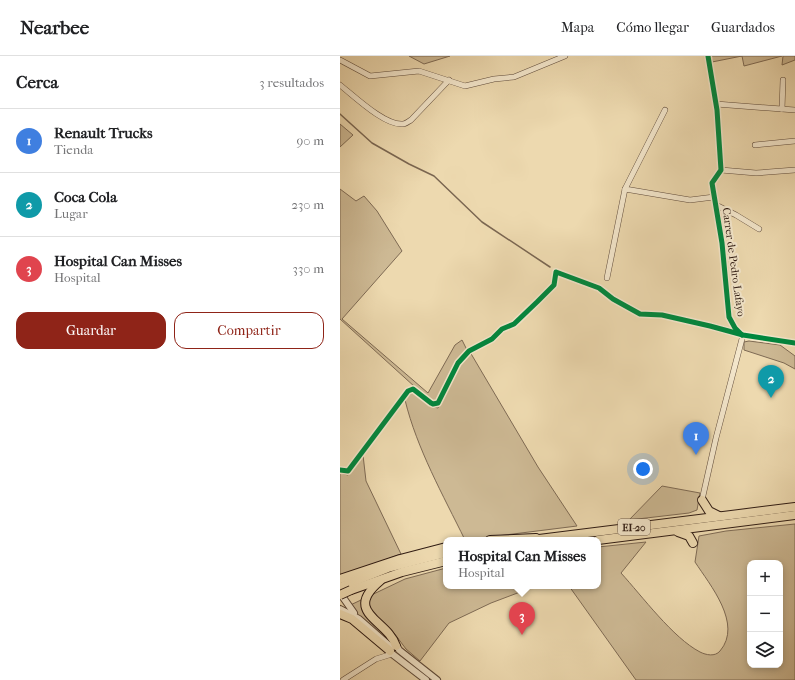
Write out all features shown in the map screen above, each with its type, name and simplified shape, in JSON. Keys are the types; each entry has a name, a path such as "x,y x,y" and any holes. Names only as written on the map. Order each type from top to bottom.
{"highway":[{"path":"702,500 709,511 719,516"},
{"path":"689,520 698,512 702,500"},
{"name":"EI-20","path":"556,537 719,516 795,508"},
{"name":"EI-20","path":"601,540 743,523 795,515"},
{"path":"743,523 795,520"},
{"path":"676,531 689,536 693,543 696,532 702,527"},
{"path":"340,579 400,559 443,548"},
{"path":"341,598 350,587 388,568 443,554"},
{"path":"340,588 350,587 443,562"},
{"path":"386,577 368,593 366,604 367,612 390,635 394,650"},
{"path":"340,614 352,619 394,650"}],"street":[{"path":"340,60 370,76 420,71 465,86 494,79 514,77 565,56"},
{"path":"708,56 716,104 721,170 756,173 795,170"},
{"path":"340,85 384,118 393,123 404,124 411,120 449,80"},
{"path":"782,110 783,80"},
{"path":"716,104 795,110"},
{"path":"607,278 625,189 665,110"},
{"path":"754,145 795,141"},
{"name":"Carrer de Pedro Lafayo","path":"721,170 712,183 722,243 729,316 735,328 743,335"},
{"path":"625,189 690,200 714,197"},
{"path":"716,206 736,215 759,229"},
{"path":"340,470 348,471 408,391 413,389 416,390 433,404 438,403 458,363 469,351 492,339 502,329 514,324 554,285 556,272 599,288 613,300 632,311 710,326 743,335 795,343"},
{"path":"702,500 717,431 743,335"},
{"path":"340,588 341,598 359,619 426,680"},
{"path":"340,609 359,619"},
{"path":"343,680 376,659 394,650"},
{"path":"394,650 437,680"}],"shaded area":[{"path":"409,56 450,56 424,64"},
{"path":"711,56 742,56 712,62"},
{"path":"742,56 782,56 744,66"},
{"path":"783,56 795,56 795,60 782,65"},
{"path":"340,124 353,135 340,147"},
{"path":"340,189 356,201 364,196 377,211 402,251 342,319 428,393 455,345 462,340 467,350 453,368 436,402 426,397 340,319"},
{"path":"749,341 780,345 795,356 795,369 784,363 744,350 744,342"},
{"path":"470,352 538,467 577,526 489,537 464,537 423,454 405,400 411,393 415,393 434,407 438,408 454,372"},
{"path":"363,455 366,481 401,554 340,576 340,473 348,475"},
{"path":"662,486 700,493 697,510 689,513 629,520"},
{"path":"795,524 795,680 636,680 571,589 601,589 601,547 646,542 621,573 658,616 679,637 700,652 713,655 720,651 726,640 728,629 726,617 716,593 695,562 699,536 726,531"},
{"path":"443,569 443,589 528,589 491,603 449,623 420,661 406,649 394,633 381,646 340,610 405,579"}],"waterway":[{"path":"340,114 372,143 434,176 482,222 550,267"}],"cycle path":[{"path":"708,56 717,110 721,170 712,183 722,243 729,317 735,328 742,335"},
{"path":"340,470 348,471 408,391 413,389 431,403 438,403 458,363 469,351 492,339 502,329 514,324 554,285 556,272 599,288 613,299 640,314 662,315 743,335 795,343"}],"place":[{"name":"Coca Cola","path":"771,398"},
{"name":"Renault Trucks","path":"696,455"},
{"name":"Hospital Can Misses","path":"522,635"}]}
